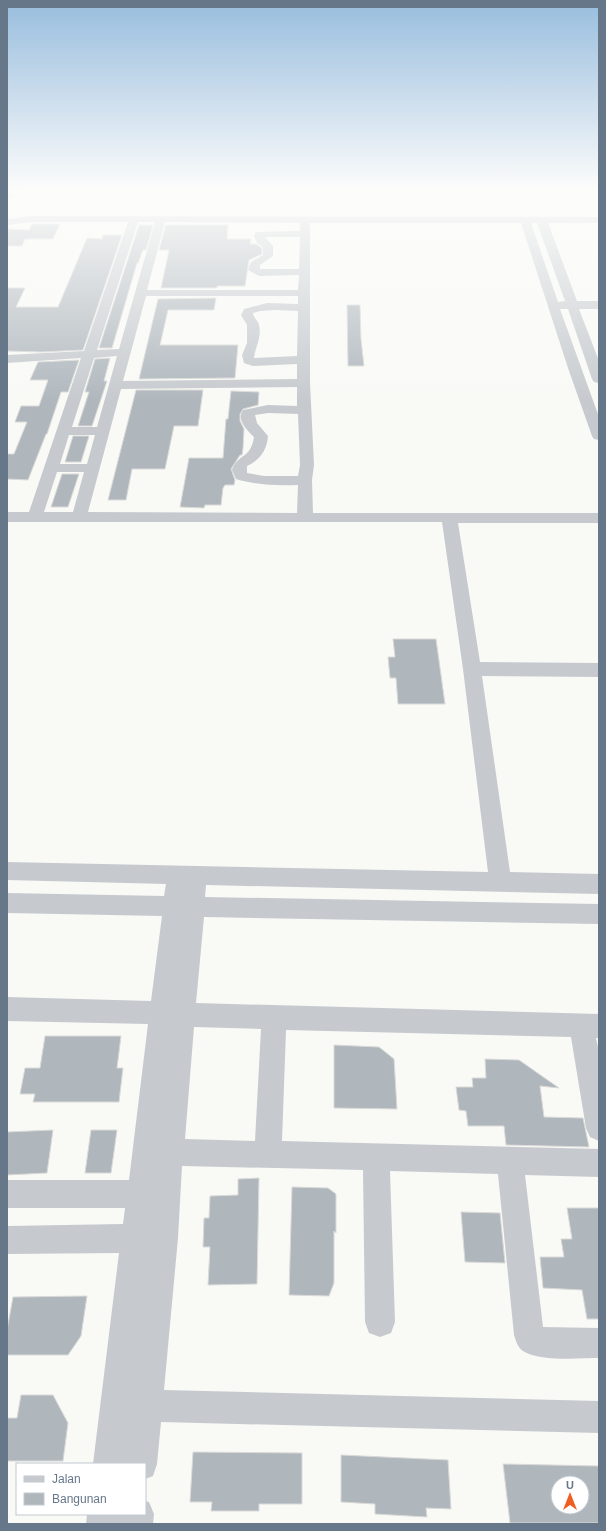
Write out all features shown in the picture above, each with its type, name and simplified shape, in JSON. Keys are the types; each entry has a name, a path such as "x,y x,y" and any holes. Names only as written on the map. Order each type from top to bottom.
{"street":[{"path":"35,517 120,259"},
{"path":"79,518 150,259"},
{"path":"262,259 255,264 254,270 259,273 305,272"},
{"path":"305,259 303,384 303,410 307,464 305,480 305,518"},
{"path":"538,259 574,368 599,436"},
{"path":"556,259 598,372"},
{"path":"141,293 304,293"},
{"path":"553,305 599,306"},
{"path":"304,308 259,307 248,311 247,314 247,318 253,324 252,346 248,355 248,360 253,362 304,360"},
{"path":"7,359 124,352"},
{"path":"574,368 598,372"},
{"path":"116,385 303,384"},
{"path":"303,410 267,410 248,413 247,420 249,426 261,436 261,445 257,454 252,459 241,464 239,470 241,476 248,478 279,481 305,480"},
{"path":"64,431 103,431"},
{"path":"51,468 92,468"},
{"path":"7,517 599,518"},
{"path":"449,517 472,669 500,882"},
{"path":"472,669 599,670"},
{"path":"7,871 599,884"},
{"path":"141,1463 164,1238 154,1194 187,875"},
{"path":"7,903 599,914"},
{"path":"7,1008 590,1026 599,1128"},
{"path":"109,1463 136,1239 171,1152 173,1014"},
{"path":"268,1155 274,1017"},
{"path":"171,1152 599,1163"},
{"path":"376,1158 380,1322"},
{"path":"510,1161 529,1335 533,1340 539,1342 599,1343"},
{"path":"7,1194 154,1194"},
{"path":"7,1240 164,1238"},
{"path":"115,1405 599,1417"}],"building":[{"path":"78,259 114,259 83,350 42,352 7,351 7,288 25,288 16,307 58,307"},
{"path":"128,259 139,259 137,263 112,348 99,348"},
{"path":"167,259 250,259 245,286 217,286 217,288 161,288"},
{"path":"216,298 214,310 168,310 160,345 238,345 235,378 139,379 158,299"},
{"path":"347,305 360,305 361,339 364,366 348,366"},
{"path":"110,358 104,381 107,381 92,426 78,426 89,392 85,392 95,359"},
{"path":"79,360 68,392 61,392 47,434 28,480 7,479 7,454 14,454 27,422 15,422 21,406 39,406 48,380 30,380 38,362"},
{"path":"136,390 203,390 198,426 174,426 165,469 132,469 126,500 108,500"},
{"path":"231,391 259,392 258,405 243,409 240,414 240,421 244,429 243,448 242,455 240,455 231,469 235,480 234,485 225,485 223,488 221,505 205,505 204,508 180,507 189,458 223,458 226,419 228,419"},
{"path":"73,436 89,436 81,462 65,462"},
{"path":"62,474 79,474 68,507 51,507"},
{"path":"393,639 436,639 445,704 398,704 396,678 390,678 388,657 395,657"},
{"path":"45,1036 121,1036 117,1068 123,1068 119,1102 33,1102 35,1094 20,1094 25,1068 40,1068"},
{"path":"334,1045 379,1047 394,1059 397,1109 334,1108"},
{"path":"485,1059 519,1060 559,1088 540,1086 544,1117 583,1118 589,1147 506,1145 504,1126 468,1126 466,1111 459,1110 456,1087 473,1087 472,1078 486,1078"},
{"path":"53,1130 47,1173 7,1175 7,1132"},
{"path":"91,1130 117,1130 111,1173 85,1173"},
{"path":"259,1178 257,1284 208,1285 210,1247 203,1247 204,1218 209,1218 210,1196 238,1195 238,1179"},
{"path":"292,1187 328,1188 336,1194 334,1283 329,1296 289,1295"},
{"path":"567,1208 599,1208 599,1319 587,1319 582,1290 543,1288 540,1257 564,1257 561,1239 572,1239"},
{"path":"461,1212 500,1213 505,1263 465,1262"},
{"path":"87,1296 81,1336 68,1355 7,1355 7,1330 13,1297"},
{"path":"21,1395 53,1395 68,1423 63,1461 7,1461 7,1418 17,1418"},
{"path":"193,1452 302,1453 302,1504 259,1504 259,1511 211,1511 212,1502 190,1502"},
{"path":"341,1455 448,1460 451,1509 426,1508 427,1517 375,1514 375,1504 341,1502"},
{"path":"503,1464 599,1466 599,1523 510,1523"}]}
